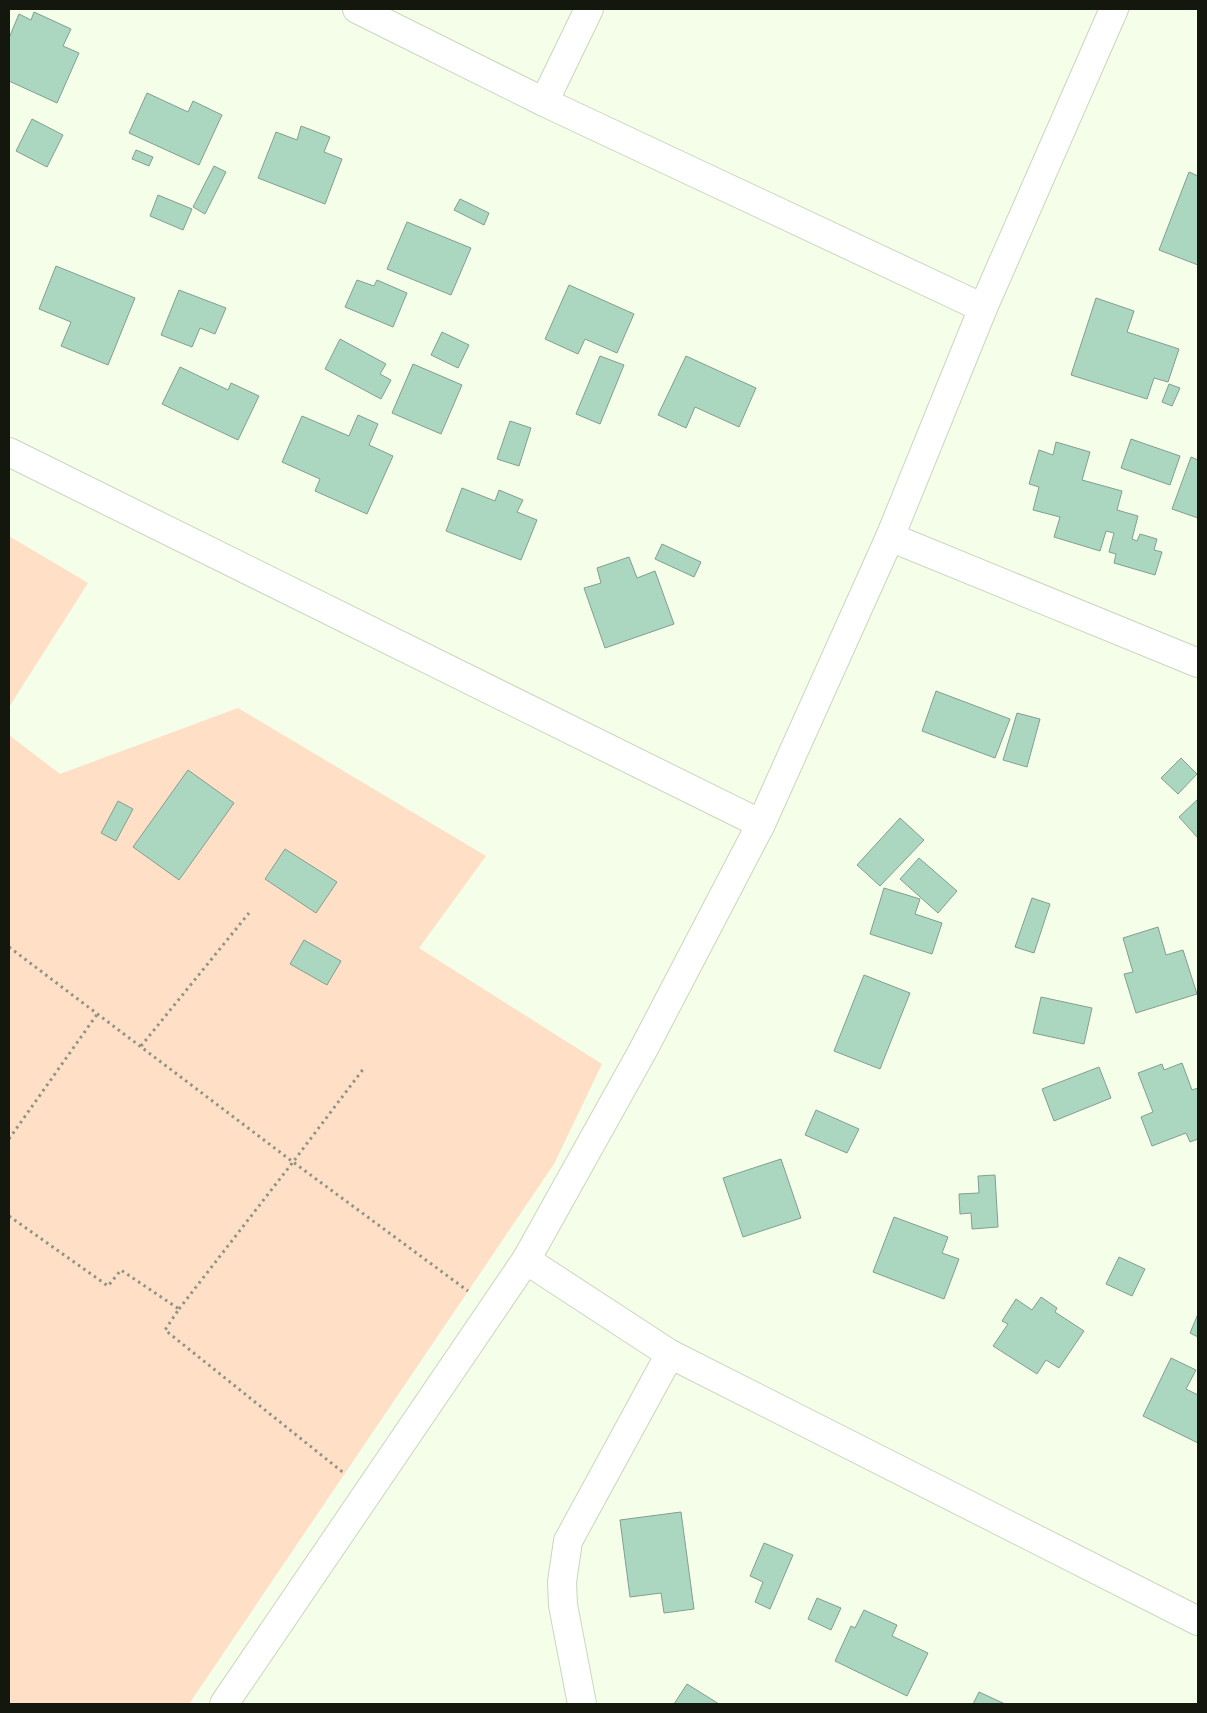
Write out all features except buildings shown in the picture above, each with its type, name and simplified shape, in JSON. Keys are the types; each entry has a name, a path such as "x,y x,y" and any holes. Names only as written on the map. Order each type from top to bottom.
{"street":[{"path":"357,9 544,102 983,308"},
{"path":"544,102 589,9"},
{"path":"224,1704 526,1260 642,1052 761,824 890,537 983,308 1114,9"},
{"path":"9,452 761,824"},
{"path":"890,537 1198,663"},
{"path":"526,1260 670,1354 1198,1621"},
{"path":"582,1704 563,1605 562,1582 568,1541 670,1354"}],"path":[{"path":"141,1046 249,913"},
{"path":"9,947 293,1162 493,1310"},
{"path":"9,1139 98,1013"},
{"path":"364,1068 179,1309 165,1330 369,1493"},
{"path":"9,1216 108,1286 121,1270 179,1309"}],"shaded area":[{"path":"9,536 88,583 9,707"},
{"path":"238,708 486,856 419,948 602,1064 554,1164 189,1704 9,1704 9,735 60,774"}]}
